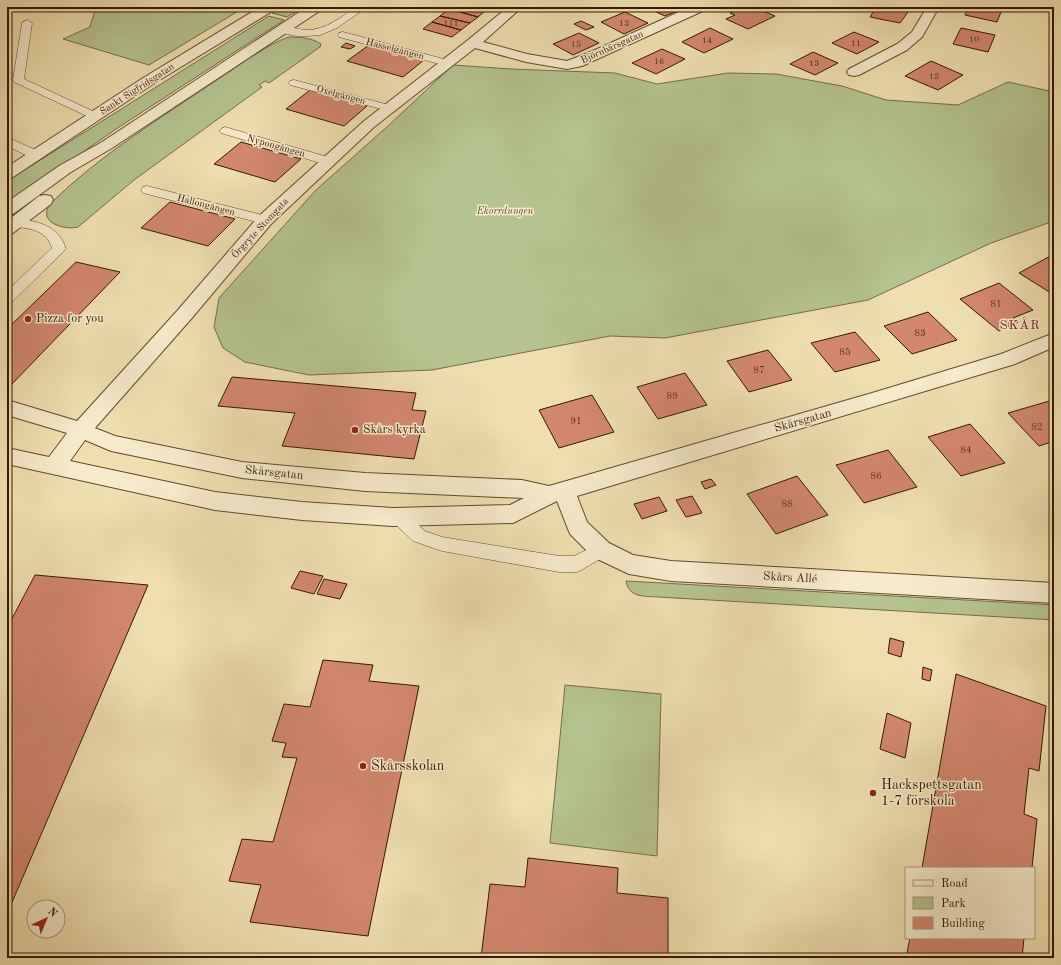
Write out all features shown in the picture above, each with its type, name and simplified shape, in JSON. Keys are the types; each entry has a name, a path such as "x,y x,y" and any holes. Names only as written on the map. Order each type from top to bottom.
{"street":[{"name":"Sankt Sigfridsgatan","path":"7,174 148,81 268,7"},
{"path":"10,221 82,172 107,145 316,7"},
{"name":"Örgryte Stomgata","path":"54,467 81,430 184,316 265,220 327,161 388,108 473,43 516,7"},
{"name":"Björnbärsgatan","path":"473,43 526,58 567,65 577,63 600,53 700,7"},
{"path":"854,72 902,47 917,34 933,7"},
{"name":"Skårsgatan","path":"7,456 215,500 302,511 399,516 513,514 556,494 1008,359 1054,340"},
{"name":"Skårsgatan","path":"11,414 81,430 111,443 242,470 365,482 522,489 556,494"},
{"name":"Skårs Allé","path":"556,494 578,527 601,550 629,564 671,571 1054,593"}],"lane":[{"path":"282,30 306,34 324,31 362,7"},
{"path":"27,23 18,80 95,116"},
{"name":"Hasselgången","path":"343,35 447,63"},
{"name":"Oxelgången","path":"294,83 388,108"},
{"name":"Nypongången","path":"225,131 327,161"},
{"path":"9,142 36,155"},
{"name":"Hallongången","path":"147,190 265,220"},
{"path":"7,299 59,249 58,241 47,230 34,224 10,221"},
{"path":"399,516 419,536 442,544 559,564 577,564 601,550"}],"green space":[{"path":"96,7 245,7 149,65 63,39 90,27"},
{"path":"282,7 304,7 287,17 272,13"},
{"path":"269,16 284,20 116,129 7,205 7,181"},
{"path":"289,37 310,39 321,44 320,47 269,83 265,81 259,85 262,87 134,180 78,227 68,228 52,223 47,215 47,210 52,202 70,185 110,153 251,57 280,40"},
{"name":"Ekorrdungen","path":"453,65 615,73 657,84 728,73 776,74 842,86 886,100 958,105 1008,82 1054,92 1054,221 991,243 868,300 665,338 610,336 432,370 309,375 245,362 223,348 214,327 219,298 316,190"},
{"path":"626,581 1054,605 1054,620 648,596 638,595 630,591"},
{"path":"565,685 661,694 657,856 550,843"}],"building":[{"path":"452,7 474,7 486,10 478,17 449,9"},
{"path":"645,7 686,7 665,16"},
{"path":"753,7 775,16 748,29 726,19 735,15 730,13 739,9 744,11"},
{"path":"876,7 886,7 908,12 900,23 870,17"},
{"path":"969,7 1003,7 997,22 965,15"},
{"path":"449,9 478,17 470,23 440,16"},
{"path":"625,12 648,23 624,34 601,22"},
{"path":"440,16 470,23 461,30 432,22"},
{"path":"581,21 594,27 586,30 574,24"},
{"path":"432,22 461,30 452,37 423,29"},
{"path":"710,28 733,39 704,53 682,42"},
{"path":"961,28 995,35 988,52 953,44"},
{"path":"854,32 879,42 857,54 832,43"},
{"path":"579,33 599,43 573,55 553,44"},
{"path":"346,43 355,46 350,49 341,47"},
{"path":"369,45 424,60 403,77 347,61"},
{"path":"662,49 685,59 656,74 632,63"},
{"path":"813,52 838,63 815,75 790,64"},
{"path":"931,61 963,75 938,90 905,76"},
{"path":"310,90 367,106 344,126 286,109"},
{"path":"241,142 301,159 275,182 214,164"},
{"path":"170,202 235,219 208,246 141,228"},
{"path":"1054,254 1054,295 1019,273"},
{"path":"76,262 120,272 12,384 7,383 7,329"},
{"path":"999,283 1033,310 1013,318 1018,322 999,331 960,299"},
{"path":"928,312 957,340 912,354 884,326"},
{"path":"855,332 880,360 835,372 811,343"},
{"path":"768,350 792,380 749,392 727,361"},
{"path":"685,373 707,405 658,419 637,387"},
{"name":"Skårs kyrka","path":"232,377 416,393 412,410 426,411 414,459 282,446 295,413 218,406"},
{"path":"592,395 614,432 559,448 539,410"},
{"path":"1053,400 1054,441 1039,446 1008,413"},
{"path":"970,424 1005,463 961,476 928,437"},
{"path":"888,450 917,487 864,503 836,465"},
{"path":"797,476 828,515 776,534 747,494"},
{"path":"711,479 716,485 705,489 701,482"},
{"path":"692,496 702,513 686,517 676,500"},
{"path":"659,497 667,511 642,519 634,504"},
{"path":"300,571 323,576 314,594 291,588"},
{"path":"35,575 148,585 7,914 7,628"},
{"path":"324,579 347,584 340,599 317,594"},
{"path":"890,638 904,642 901,657 888,653"},
{"path":"323,660 373,665 369,681 419,686 368,936 250,922 261,885 229,881 242,839 273,842 297,758 282,757 286,743 272,741 284,704 310,707"},
{"path":"923,667 932,670 930,681 922,679"},
{"path":"956,674 1046,706 1039,771 1029,768 1024,814 1037,819 1032,867 922,867"},
{"path":"887,713 911,723 905,758 880,749"},
{"path":"528,858 618,868 617,893 668,898 668,958 481,958 490,884 525,887"},
{"path":"910,939 1024,939 1022,958 906,958"}],"place":[{"name":"Pizza for you","path":"28,319"},
{"name":"Skårs kyrka","path":"355,430"},
{"name":"Skårsskolan","path":"363,766"},
{"name":"Hackspettsgatan 1-7 förskola","path":"873,793"}],"district":[{"name":"SKÅR","path":"1020,325"}]}
